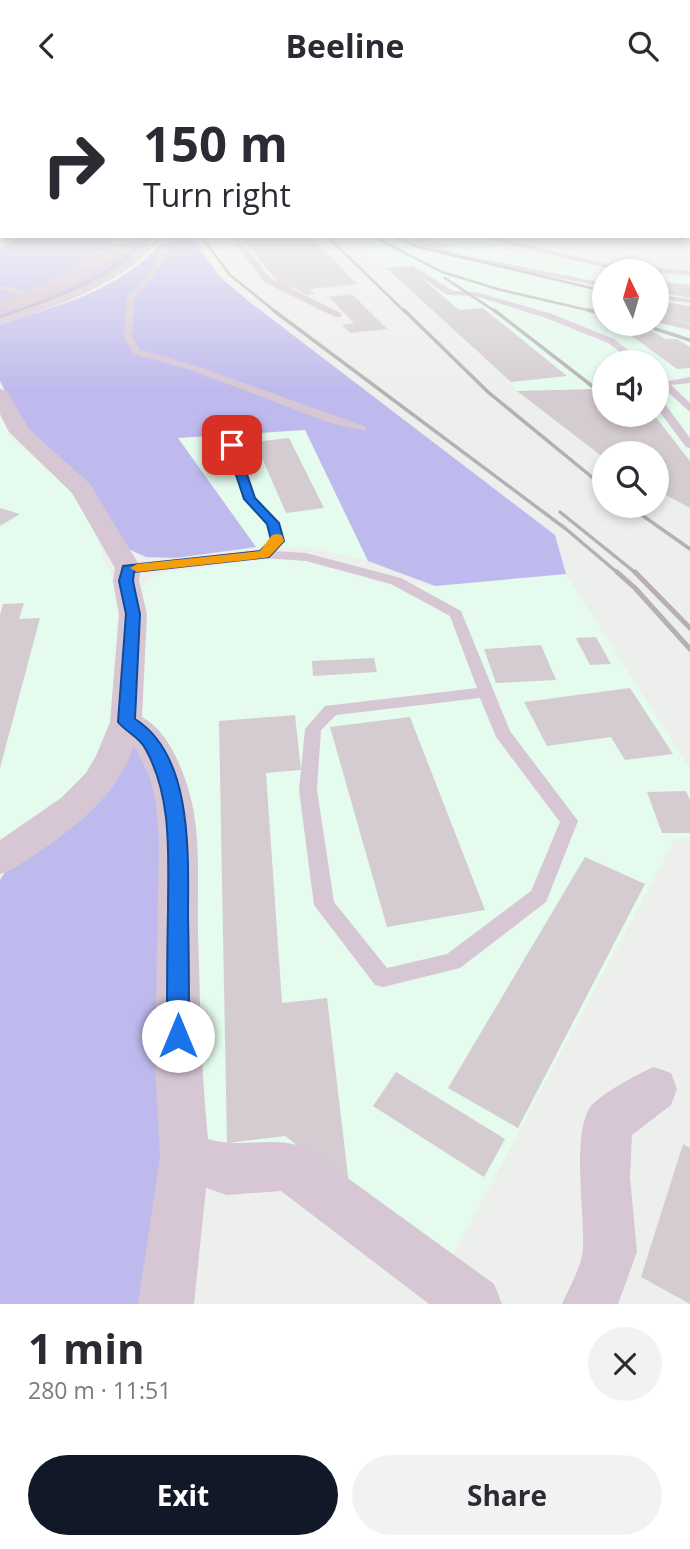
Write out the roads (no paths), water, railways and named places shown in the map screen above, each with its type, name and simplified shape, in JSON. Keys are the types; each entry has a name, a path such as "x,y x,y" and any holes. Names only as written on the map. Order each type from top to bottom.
{"street":[{"path":"0,307 32,296 70,278"},
{"path":"0,395 20,432 82,489 128,568 126,581 133,614 126,722 109,766 91,792 59,819 0,859"},
{"path":"126,722 140,730 151,744 167,778 174,804 178,842 178,1064 185,1157 166,1304"},
{"path":"590,1304 610,1252 605,1177 608,1123 654,1089"},
{"path":"185,1157 227,1170 288,1166 474,1304"}],"lane":[{"path":"0,321 61,300 111,278"},
{"path":"149,278 131,297 128,337 137,352 195,367 323,419 362,429"},
{"path":"266,278 338,315"},
{"path":"428,278 452,293 476,294 537,312 611,341 623,350"},
{"path":"0,288 32,296"},
{"path":"669,298 690,301"},
{"path":"669,322 690,327"},
{"path":"669,380 690,380"},
{"path":"669,389 690,409"},
{"path":"669,417 690,445"},
{"path":"232,445 250,499 272,523 278,541 264,554"},
{"path":"128,568 264,554 306,557 396,581 456,614 502,733 569,821 539,896 453,962 383,978 324,905 307,790 313,729 331,710 486,692"}],"tram line":[{"path":"0,317 60,295 95,278"}],"railway":[{"path":"233,278 276,312"},
{"path":"370,278 405,312"},
{"path":"445,278 496,312"},
{"path":"460,278 592,311"},
{"path":"547,278 592,288"},
{"path":"273,310 566,529 619,574"},
{"path":"404,310 488,392 592,477"},
{"path":"494,310 592,386"},
{"path":"588,310 592,311"},
{"path":"669,333 690,340"},
{"path":"560,512 637,574"},
{"path":"646,518 690,549"},
{"path":"617,572 690,649"},
{"path":"637,574 690,628"}]}
